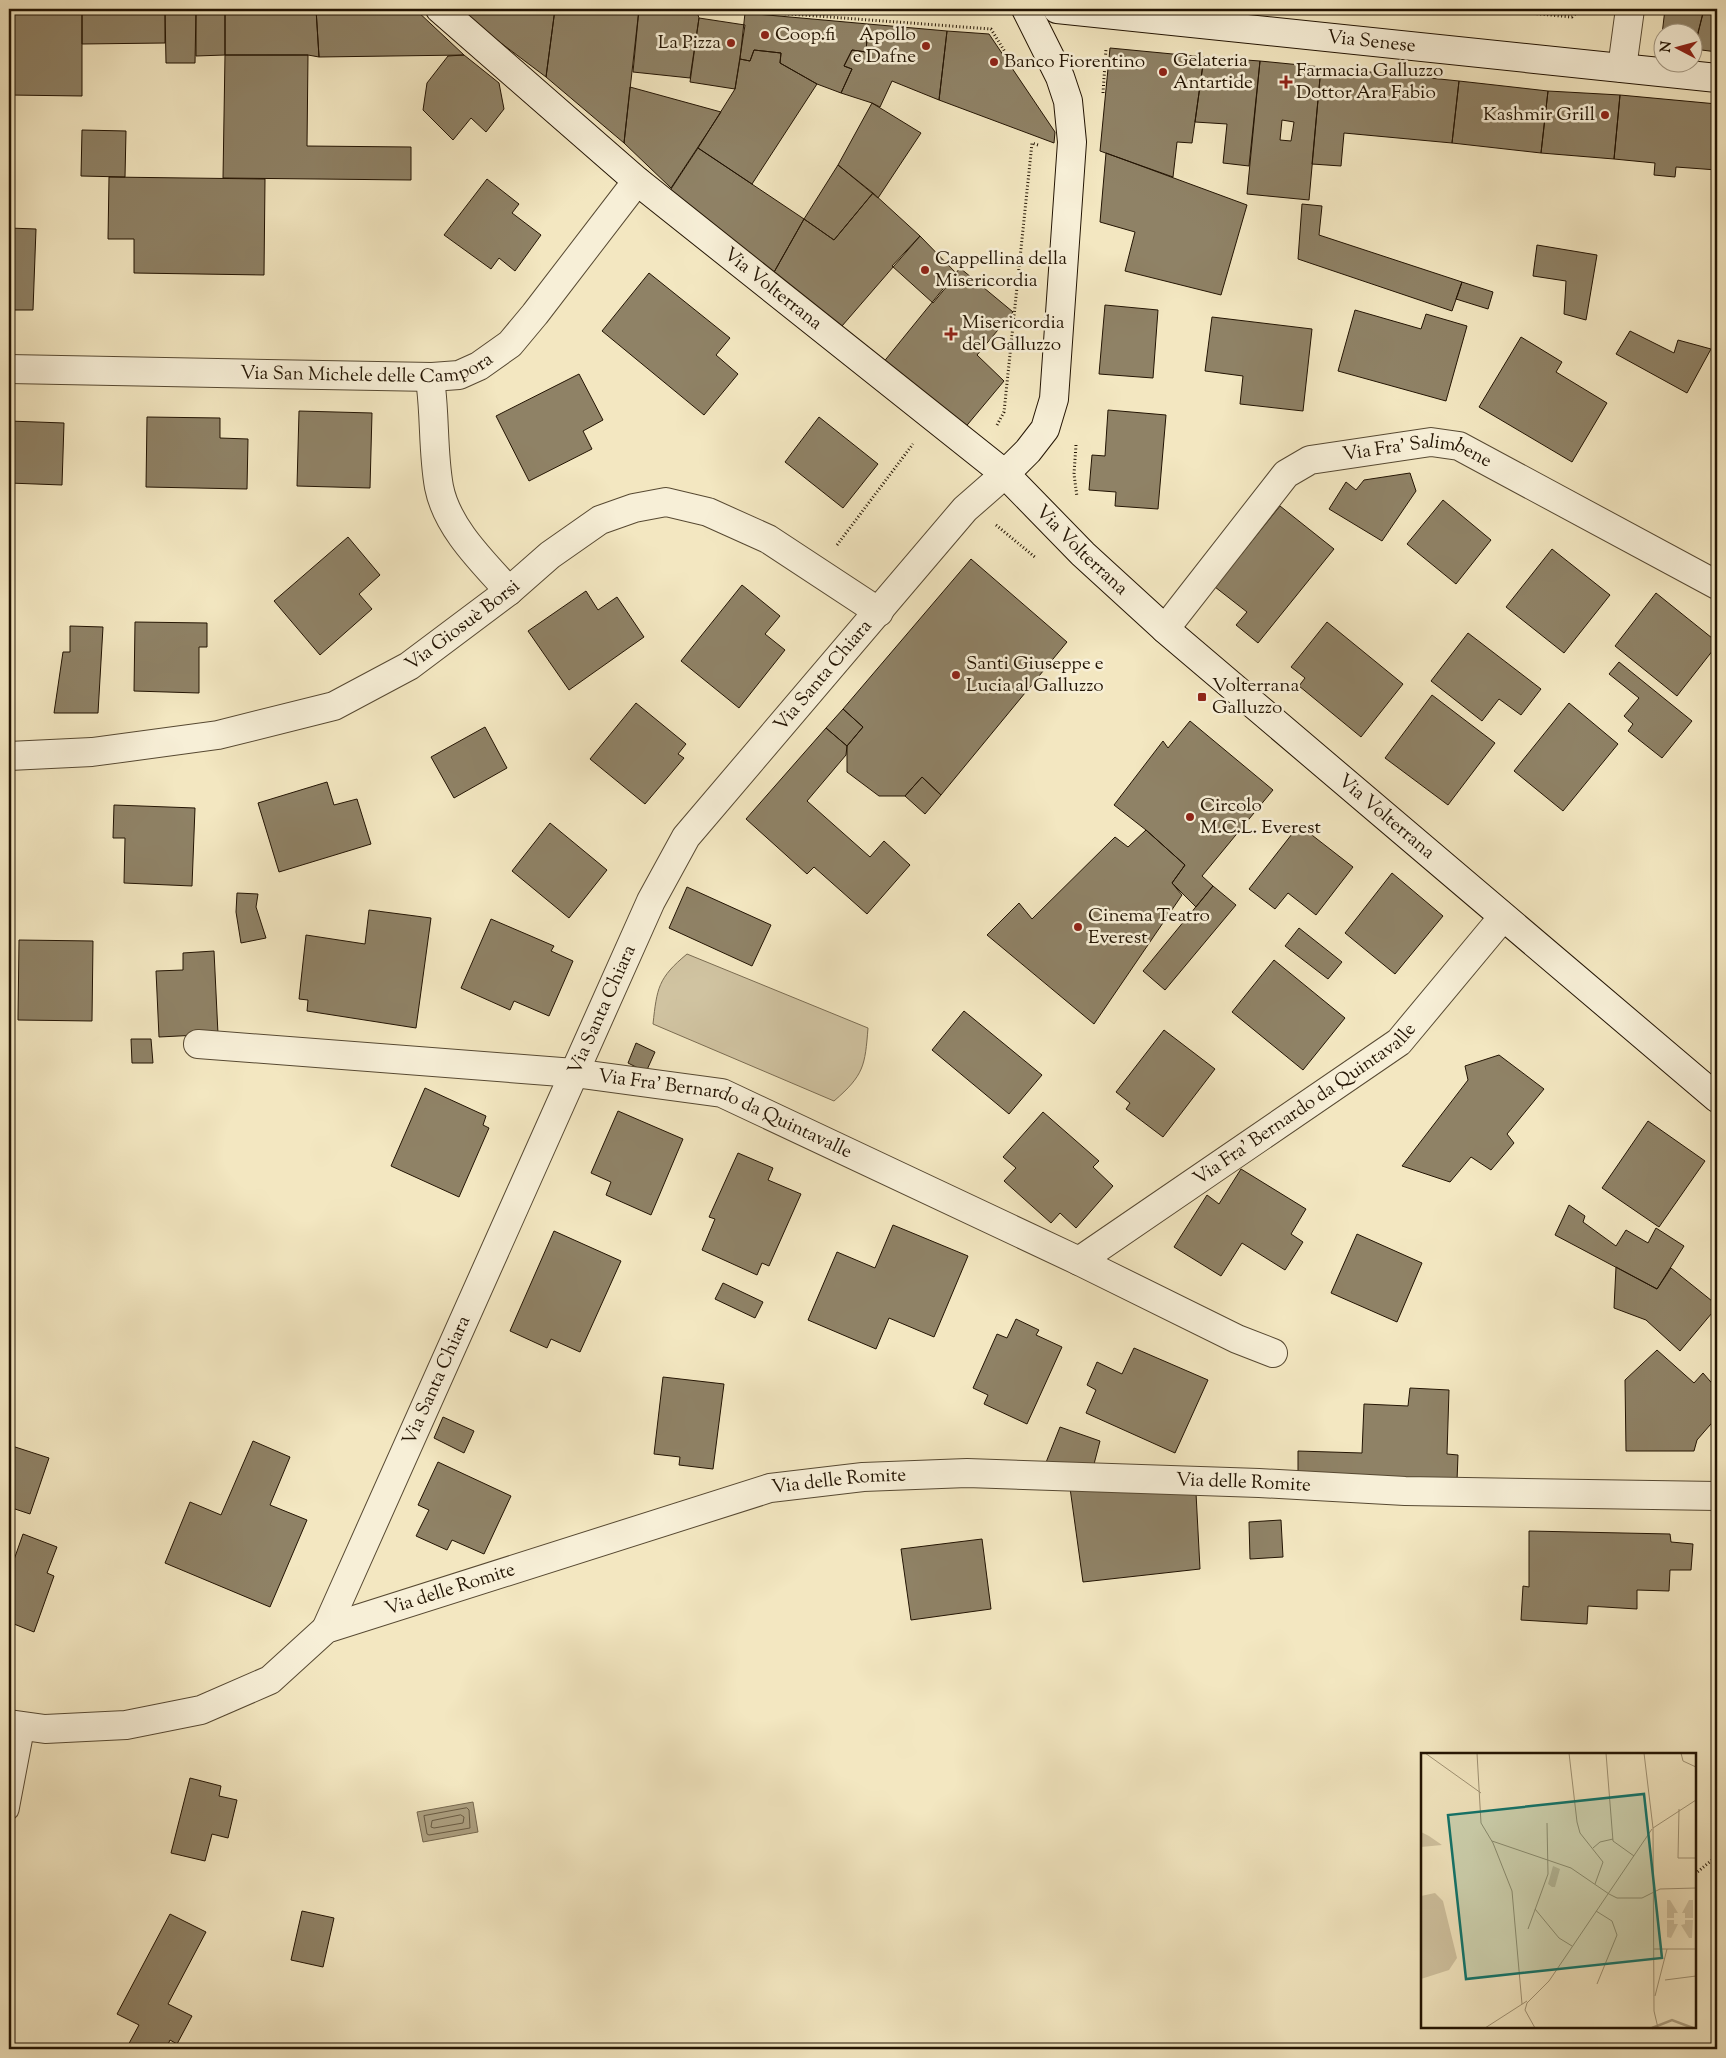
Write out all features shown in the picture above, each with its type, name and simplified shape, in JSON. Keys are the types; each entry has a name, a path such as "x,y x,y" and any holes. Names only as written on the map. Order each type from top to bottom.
{"street":[{"name":"Via Volterrana","path":"440,9 636,181 1005,474 1083,554 1165,629 1717,1098"},
{"name":"Via Santa Chiara","path":"326,1629 651,901 686,837 965,509 1028,452 1045,429 1054,399 1072,142 1068,101 1060,77 1026,9"},
{"name":"Via Senese","path":"1057,9 1717,78"},
{"path":"1622,68 1630,9"},
{"name":"Via San Michele delle Campora","path":"9,369 432,377 459,375 479,366 510,344 636,181"},
{"path":"432,377 431,387 439,488 447,510 457,528 509,591"},
{"name":"Via Fra' Salimbene","path":"1165,629 1286,474 1310,460 1432,442 1458,446 1717,586"},
{"name":"Via Giosuè Borsi","path":"9,756 92,752 218,735 334,706 409,666 509,591 550,555 600,520 634,508 666,502 708,512 768,538 878,612"},
{"name":"Via Fra' Bernardo da Quintavalle","path":"1079,1261 1399,1042 1503,917"},
{"name":"Via Fra' Bernardo da Quintavalle","path":"198,1044 574,1073 722,1093 1079,1261 1237,1339 1273,1354"},
{"name":"Via delle Romite","path":"17,1725 45,1729 126,1725 201,1710 270,1680 326,1629 770,1488 863,1477 967,1473 1259,1483 1404,1491 1717,1496"}],"lane":[{"path":"9,1810 17,1725"}],"path":[{"path":"722,9 990,29 1019,73"},
{"path":"1488,9 1572,17 1580,9"},
{"path":"1102,101 1106,52"},
{"path":"996,426 1004,412 1032,143 1040,145"},
{"path":"817,572 914,442 924,450 945,426"},
{"path":"1076,442 1074,474 1080,506"},
{"path":"992,522 1042,563"},
{"path":"1696,1873 1717,1856"}],"shaded area":[{"path":"687,954 868,1028 864,1061 852,1084 834,1101 653,1024 656,1001 661,984 670,970"}],"water":[{"path":"473,1802 478,1832 423,1842 417,1812"}],"building":[{"path":"9,9 82,9 82,96 9,95"},
{"path":"82,9 165,9 165,43 82,44"},
{"path":"165,9 196,9 195,63 166,63"},
{"path":"196,9 225,9 225,55 196,56"},
{"path":"225,9 316,9 319,57 308,55 225,55"},
{"path":"316,9 415,9 464,55 319,57"},
{"path":"470,9 555,9 546,77 469,19"},
{"path":"555,9 639,9 624,143 546,77"},
{"path":"639,9 697,12 699,18 690,78 633,72"},
{"path":"1665,9 1704,9 1701,22 1663,22"},
{"path":"1704,9 1717,9 1717,52 1704,50 1704,22 1701,22"},
{"path":"745,13 868,24 866,52 852,50 844,66 852,69 841,93 817,84 780,63 781,53 754,50 750,61 740,59"},
{"path":"699,18 745,25 735,89 690,82"},
{"path":"868,24 947,31 939,100 892,81 880,107 841,93 852,69 844,66 852,50 866,52"},
{"path":"947,31 989,34 1055,132 1054,143 939,100"},
{"path":"1110,48 1204,57 1192,143 1177,142 1173,177 1100,151"},
{"path":"754,50 781,53 780,63 817,84 752,184 698,148 735,89 740,59 750,61"},
{"path":"225,55 308,55 307,146 411,147 411,180 223,178"},
{"path":"464,55 499,83 504,109 486,132 471,118 453,140 423,110 427,83 448,56"},
{"path":"1204,57 1260,61 1249,166 1223,163 1227,124 1195,122"},
{"path":"1260,61 1321,67 1309,200 1247,194","holes":["1282,120 1294,122 1291,141 1280,140"]},
{"path":"1321,67 1459,81 1452,143 1344,133 1341,166 1312,164"},
{"path":"1459,81 1548,91 1541,153 1452,143"},
{"path":"630,87 721,112 671,188 624,143"},
{"path":"1548,91 1620,95 1614,159 1541,153"},
{"path":"1620,95 1717,104 1717,170 1676,167 1675,177 1654,175 1655,163 1614,159"},
{"path":"872,103 921,133 878,198 838,165"},
{"path":"82,130 126,131 125,177 81,176"},
{"path":"698,148 804,219 773,274 669,192"},
{"path":"1106,153 1247,205 1221,295 1125,271 1135,232 1100,222"},
{"path":"838,165 873,193 834,240 804,219"},
{"path":"109,177 265,179 264,275 134,273 134,239 108,239"},
{"path":"487,179 519,204 512,213 541,235 515,271 499,258 491,269 444,235"},
{"path":"873,193 920,236 842,326 773,274 804,219 834,240"},
{"path":"1302,204 1322,206 1319,235 1462,282 1452,311 1298,259"},
{"path":"9,228 36,229 33,310 9,310"},
{"name":"Cappellina della Misericordia","path":"920,236 957,274 933,303 892,266"},
{"path":"1537,245 1597,255 1586,320 1564,314 1566,281 1533,276"},
{"name":"Misericordia del Galluzzo","path":"960,268 1013,312 977,355 1004,381 963,430 882,364"},
{"path":"649,273 730,338 716,355 738,374 704,415 602,331"},
{"path":"1462,282 1493,292 1488,309 1456,299"},
{"path":"1105,305 1158,310 1153,378 1099,374"},
{"path":"1355,310 1421,329 1426,314 1467,326 1446,401 1338,371"},
{"path":"1212,317 1312,329 1303,411 1240,404 1243,376 1205,371"},
{"path":"1630,331 1674,353 1678,340 1711,349 1687,393 1616,354"},
{"path":"1521,337 1562,362 1556,372 1607,403 1572,462 1479,407"},
{"path":"579,374 603,420 583,431 592,449 529,481 496,416"},
{"path":"1108,410 1166,415 1158,509 1115,506 1116,492 1089,490 1092,455 1105,456"},
{"path":"299,411 372,413 370,488 297,486"},
{"path":"147,417 220,418 220,438 248,439 247,489 146,487"},
{"path":"819,417 878,464 843,508 785,462"},
{"path":"9,421 64,423 62,485 9,483"},
{"path":"1410,473 1416,491 1382,541 1329,509 1346,482 1356,490 1364,480"},
{"path":"1443,500 1491,540 1456,584 1407,544"},
{"path":"1280,506 1334,549 1258,643 1236,625 1247,612 1215,587"},
{"path":"348,537 380,575 359,594 372,609 320,655 274,601"},
{"path":"1552,549 1610,595 1564,653 1506,607"},
{"name":"Santi Giuseppe e Lucia al Galluzzo","path":"971,559 1067,642 941,795 922,777 905,796 879,796 847,772 847,746 863,727 843,709"},
{"path":"742,585 780,616 765,634 785,650 739,708 681,661"},
{"path":"586,591 598,610 617,597 644,637 569,690 528,631"},
{"path":"1656,593 1717,642 1717,645 1677,696 1615,646"},
{"path":"135,622 207,623 207,647 199,647 199,693 134,691"},
{"path":"1327,622 1403,684 1361,737 1299,686 1305,678 1291,667"},
{"path":"70,626 103,627 98,713 54,713 63,652 70,652"},
{"path":"1468,633 1541,689 1521,715 1499,699 1482,721 1431,681"},
{"path":"1619,662 1692,721 1662,758 1628,731 1633,724 1624,716 1639,698 1609,674"},
{"path":"1432,695 1495,743 1448,805 1385,758"},
{"path":"636,703 686,744 678,754 684,758 645,804 590,759"},
{"path":"1569,703 1618,744 1563,811 1514,771"},
{"path":"843,709 863,727 847,746 826,728"},
{"name":"Circolo M.C.L. Everest","path":"1190,721 1273,790 1202,876 1213,886 1196,907 1172,883 1185,865 1146,830 1114,805 1163,741 1168,748"},
{"path":"485,727 507,768 454,798 431,757"},
{"path":"826,728 847,746 846,755 807,801 870,857 884,841 910,865 867,914 814,867 807,874 746,819"},
{"path":"922,777 941,795 925,814 905,796"},
{"path":"327,782 334,805 357,799 371,844 279,872 258,803"},
{"path":"114,805 195,808 192,886 124,883 125,838 113,838"},
{"path":"550,823 607,870 569,918 512,871"},
{"path":"1299,825 1353,867 1316,915 1288,893 1275,909 1249,889"},
{"name":"Cinema Teatro Everest","path":"1146,830 1185,865 1172,883 1182,895 1094,1024 987,935 1019,903 1032,919 1115,837 1128,847"},
{"path":"1392,873 1443,916 1395,974 1345,933"},
{"path":"1213,886 1236,905 1165,990 1143,971"},
{"path":"687,887 771,925 752,966 669,928"},
{"path":"237,893 258,894 256,907 266,938 241,943 236,912"},
{"path":"369,910 431,918 416,1028 307,1011 308,1000 299,999 306,935 365,944"},
{"path":"491,919 554,946 551,951 573,961 549,1016 514,1001 510,1010 461,988"},
{"path":"1299,928 1342,962 1328,979 1285,946"},
{"path":"19,940 93,941 92,1021 18,1020"},
{"path":"214,951 218,1034 159,1037 156,971 183,970 183,953"},
{"path":"1274,960 1345,1018 1303,1070 1232,1012"},
{"path":"964,1011 1042,1075 1009,1114 932,1050"},
{"path":"1164,1030 1215,1069 1163,1137 1126,1109 1130,1103 1116,1092"},
{"path":"131,1039 151,1039 153,1063 132,1063"},
{"path":"636,1043 655,1052 646,1072 628,1063"},
{"path":"1499,1055 1544,1089 1507,1134 1514,1143 1491,1170 1471,1157 1450,1182 1402,1166 1468,1080 1465,1066"},
{"path":"425,1088 486,1116 483,1125 489,1128 459,1197 391,1166"},
{"path":"618,1111 683,1139 651,1215 606,1195 611,1182 591,1173"},
{"path":"1043,1112 1099,1161 1093,1167 1113,1186 1076,1228 1060,1213 1051,1223 1004,1181 1016,1168 1003,1157"},
{"path":"1648,1121 1705,1161 1659,1227 1602,1188"},
{"path":"738,1153 773,1168 768,1180 801,1194 769,1266 762,1263 757,1275 702,1250 715,1219 709,1217"},
{"path":"1241,1169 1306,1209 1291,1234 1303,1242 1285,1270 1242,1243 1221,1276 1174,1247 1207,1195 1219,1204"},
{"path":"1569,1205 1585,1216 1583,1222 1616,1246 1626,1230 1648,1243 1656,1228 1684,1246 1657,1289 1555,1235"},
{"path":"893,1225 968,1256 934,1337 889,1318 876,1349 808,1320 837,1252 875,1268"},
{"path":"554,1231 621,1261 580,1352 551,1339 547,1348 510,1331"},
{"path":"1357,1234 1422,1263 1397,1322 1331,1293"},
{"path":"1616,1267 1657,1289 1671,1268 1717,1305 1717,1307 1680,1351 1646,1320 1614,1308"},
{"path":"723,1283 763,1302 755,1318 715,1299"},
{"path":"1016,1319 1039,1330 1036,1335 1062,1347 1027,1424 984,1404 988,1395 973,1388 997,1334 1007,1338"},
{"path":"1134,1348 1208,1380 1175,1453 1086,1413 1096,1390 1087,1385 1097,1362 1122,1374"},
{"path":"1657,1350 1694,1383 1703,1373 1717,1389 1717,1417 1697,1440 1694,1451 1626,1451 1625,1380"},
{"path":"663,1377 724,1384 713,1469 679,1465 680,1457 654,1454"},
{"path":"1410,1388 1449,1390 1447,1454 1458,1455 1457,1481 1298,1475 1298,1451 1362,1453 1364,1404 1408,1406"},
{"path":"443,1417 474,1431 464,1453 434,1438"},
{"path":"1060,1427 1100,1441 1093,1468 1045,1465"},
{"path":"253,1441 290,1457 270,1505 307,1520 270,1607 165,1563 190,1502 221,1515"},
{"path":"9,1445 49,1458 30,1514 9,1507"},
{"path":"438,1462 511,1496 484,1554 452,1540 447,1550 416,1536 429,1510 418,1505"},
{"path":"1070,1488 1196,1493 1200,1569 1083,1582"},
{"path":"1281,1520 1283,1557 1250,1559 1249,1522"},
{"path":"1529,1531 1670,1534 1671,1542 1693,1544 1691,1570 1670,1570 1669,1591 1637,1590 1637,1609 1588,1606 1587,1624 1521,1620 1523,1586 1529,1587"},
{"path":"23,1534 57,1547 47,1573 54,1576 34,1632 9,1622 9,1574"},
{"path":"982,1539 991,1609 911,1620 901,1549"},
{"path":"190,1778 221,1786 219,1796 237,1800 228,1838 212,1834 205,1861 171,1853"},
{"path":"302,1911 334,1918 323,1967 291,1960"},
{"path":"170,1914 206,1932 168,2004 192,2016 177,2044 170,2040 166,2049 126,2049 139,2025 117,2014"}],"place":[{"name":"Coop.fi","path":"765,35"},
{"name":"La Pizza","path":"731,43"},
{"name":"Apollo e Dafne","path":"926,46"},
{"name":"Banco Fiorentino","path":"994,62"},
{"name":"Gelateria Antartide","path":"1163,72"},
{"name":"Farmacia Galluzzo Dottor Ara Fabio","path":"1286,82"},
{"name":"Kashmir Grill","path":"1605,115"},
{"name":"Cappellina della Misericordia","path":"925,270"},
{"name":"Misericordia del Galluzzo","path":"951,334"},
{"name":"Santi Giuseppe e Lucia al Galluzzo","path":"956,675"},
{"name":"Volterrana Galluzzo","path":"1202,697"},
{"name":"Circolo M.C.L. Everest","path":"1190,817"},
{"name":"Cinema Teatro Everest","path":"1078,927"}]}
